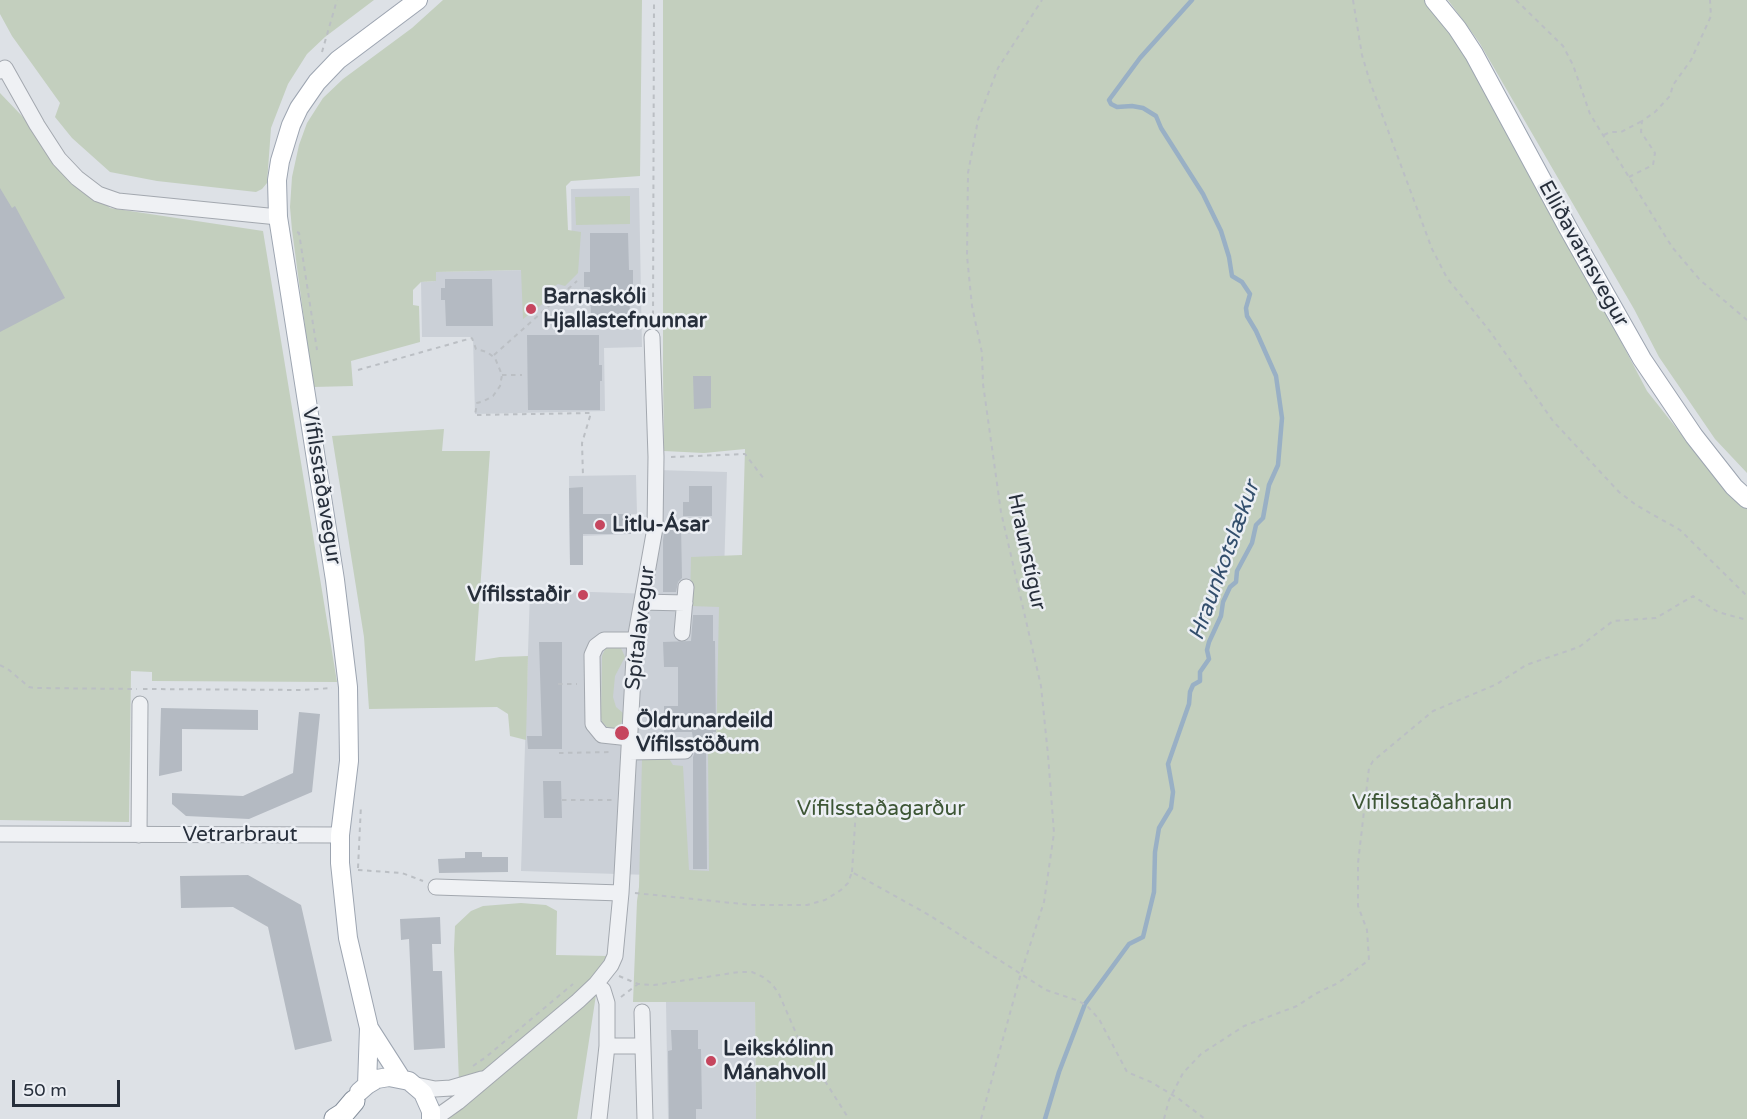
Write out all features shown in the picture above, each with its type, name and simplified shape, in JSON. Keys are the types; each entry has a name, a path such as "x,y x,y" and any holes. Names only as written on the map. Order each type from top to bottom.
{"highway":[{"path":"335,1119 357,1102"}],"main road":[{"name":"Vífilsstaðavegur","path":"357,1102 369,1028 348,939 340,863 340,835 349,762 348,687 335,580 278,218 277,180 284,142 299,108 327,70 418,0"},
{"name":"Elliðavatnsvegur","path":"1434,0 1457,28 1474,54 1642,359 1694,436 1734,487 1747,499"},
{"name":"Vífilsstaðavegur","path":"369,1028 409,1082 428,1101 432,1119"},
{"path":"357,1102 377,1079 389,1077 409,1082"}],"street":[{"path":"0,71 5,68 37,126 59,159 77,178 98,194 118,201 278,218"},
{"name":"Spítalavegur","path":"432,1119 458,1102 596,984 615,956 621,893 635,640 655,528 656,457 652,337"},
{"path":"682,633 686,587"},
{"path":"642,602 685,603"},
{"path":"635,640 610,639 596,646 592,655 592,719 595,728 602,735 629,745 685,751"},
{"path":"139,835 140,704"},
{"name":"Vetrarbraut","path":"0,834 340,835"},
{"path":"436,887 621,893"},
{"path":"596,984 603,990 607,1003 607,1046 599,1119"},
{"path":"642,1012 645,1119"},
{"path":"607,1046 643,1046"},
{"name":"Spítalavegur","path":"409,1082 435,1089 451,1088 485,1078"}],"path":[{"path":"327,70 322,54 337,0"},
{"path":"652,337 654,0"},
{"name":"Hraunstígur","path":"981,1119 1021,974 1044,902 1054,833 1041,686 1001,512 983,384 982,353 972,306 968,256 968,173 978,120 998,68 1042,0"},
{"path":"1353,0 1362,56 1370,82 1432,249 1447,278 1489,330 1553,421 1619,492 1636,505 1680,530 1747,596"},
{"path":"1516,0 1563,46 1573,65 1590,114 1672,247 1700,280 1747,320"},
{"path":"1603,136 1610,132 1620,132 1642,121 1655,112 1670,96 1673,85 1691,60 1711,16 1710,0"},
{"path":"1629,178 1653,165 1655,153 1641,132 1642,121"},
{"path":"493,356 577,281"},
{"path":"358,370 472,338 475,333"},
{"path":"472,338 476,349 487,351 493,356 502,375 500,386 494,396 477,403 476,415 591,413 582,443 583,476"},
{"path":"502,375 522,375"},
{"path":"656,457 745,454 764,479"},
{"path":"1164,1119 1172,1095 1184,1073 1201,1054 1244,1026 1297,1006 1338,983 1370,960 1367,930 1358,906 1358,863 1369,768 1373,761 1433,711 1497,684 1526,665 1579,647 1613,621 1656,618 1693,596 1718,612 1747,620"},
{"path":"0,665 30,687 35,688 303,690 348,687"},
{"path":"558,684 592,684"},
{"path":"559,753 629,745"},
{"path":"562,801 626,800"},
{"path":"621,893 645,893 752,905 797,906 816,903 833,895 848,883 852,872 856,808"},
{"path":"358,870 402,873 436,887"},
{"path":"852,872 929,915 1046,990 1080,1001 1099,1019 1126,1072 1151,1082 1205,1119"},
{"path":"606,971 638,984 654,985 739,972 752,972 764,976 779,994 800,1040 849,1119"},
{"path":"467,1070 486,1057 573,984"}],"shaded area":[{"name":"Barnaskóli Hjallastefnunnar","path":"639,188 642,347 604,348 605,411 475,414 473,337 422,337 421,282 436,281 436,272 572,269 571,189"},
{"name":"Öldrunardeild Vífilsstöðum","path":"656,470 727,472 715,877 521,871 530,590 653,594"},
{"name":"Litlu-Ásar","path":"636,475 637,514 631,514 631,534 583,536 583,565 570,565 569,476"},
{"name":"Leikskólinn Mánahvoll","path":"666,1002 755,1002 756,1119 668,1119"}],"green space":[{"path":"0,0 374,0 325,37 307,54 288,84 271,128 267,183 256,192 157,181 110,172 72,138 55,117 60,103 12,36 0,14"},
{"path":"443,0 642,0 640,176 571,181 566,186 568,230 581,232 578,273 565,286 558,284 553,287 548,295 549,299 523,319 521,270 436,272 436,281 421,282 413,290 413,305 419,306 420,342 351,361 353,386 313,387 290,207 292,177 299,145 307,123 323,98 343,79 412,28"},
{"path":"663,0 1428,0 1486,84 1647,391 1727,492 1747,508 1747,1119 756,1119 755,1002 633,1002 642,759 668,757 673,765 683,766 689,870 709,871 708,751 716,751 719,607 690,606 691,557 742,555 745,449 704,453 664,451"},
{"path":"1448,0 1747,0 1747,473 1715,439 1659,357 1634,309 1479,42"},
{"path":"0,93 110,208 263,231 337,682 152,681 152,672 131,671 129,822 0,820"},
{"path":"630,196 630,224 576,225 575,197"},
{"path":"444,429 442,451 490,451 475,661 528,656 526,740 510,736 508,714 497,707 369,709 364,637 332,436"},
{"path":"616,645 621,648 625,657 615,676 613,697 616,707 623,713 624,718 619,727 609,729 602,722 601,717 602,656 606,647"},
{"path":"521,903 546,905 557,911 556,955 608,956 591,979 491,1069 459,1083 455,926 471,911 483,906"},
{"path":"596,995 577,1119 445,1119 493,1079"}],"building":[{"path":"0,188 12,208 15,206 65,298 0,332"},
{"path":"590,233 628,233 629,270 633,270 633,287 629,287 630,316 591,317 590,287 584,287 584,272 590,272"},
{"path":"445,279 492,279 493,326 446,326 445,300 441,300 441,288 445,288"},
{"path":"527,335 599,335 599,365 602,365 600,410 528,410"},
{"path":"693,376 711,376 711,408 694,409"},
{"path":"689,486 712,486 712,516 683,516 683,502 689,502"},
{"path":"583,487 583,514 631,514 631,534 583,534 583,565 570,565 569,488"},
{"path":"665,525 681,525 682,578 678,582 676,592 663,592"},
{"path":"693,615 713,615 713,641 715,641 716,732 713,732 713,748 706,748 707,869 693,869 693,757 695,751 692,732 664,732 664,706 678,706 678,667 664,667 663,642 691,641"},
{"path":"539,642 562,642 562,749 528,749 527,736 542,736"},
{"path":"161,708 258,710 258,730 182,729 182,771 159,776"},
{"path":"299,712 320,714 312,792 249,819 186,816 172,804 172,793 243,796 293,773"},
{"path":"543,781 561,781 562,818 544,818"},
{"path":"465,852 482,852 482,857 508,857 508,872 439,873 438,859 465,858"},
{"path":"248,875 301,905 332,1041 295,1050 268,927 233,907 181,908 180,876"},
{"path":"440,917 441,944 432,944 433,971 442,971 445,1048 414,1050 409,939 401,940 400,919"},
{"path":"671,1030 698,1030 698,1049 701,1049 702,1109 696,1109 696,1119 669,1119 668,1051 672,1050"}],"waterway":[{"name":"Hraunkotslækur","path":"1045,1119 1059,1072 1085,1004 1129,944 1143,937 1154,892 1155,852 1159,828 1171,808 1173,792 1168,764 1189,704 1190,692 1193,685 1200,681 1200,672 1209,659 1207,650 1221,616 1223,602 1230,587 1236,582 1237,571 1252,543 1256,525 1263,518 1269,485 1278,465 1282,418 1276,376 1247,316 1246,308 1250,294 1242,282 1232,276 1221,231 1203,194 1161,128 1156,116 1143,108 1117,107 1109,100 1140,58 1192,0"}],"place":[{"name":"Barnaskóli Hjallastefnunnar","path":"531,309"},
{"name":"Litlu-Ásar","path":"600,525"},
{"name":"Vífilsstaðir","path":"583,595"},
{"name":"Öldrunardeild Vífilsstöðum","path":"622,733"},
{"name":"Leikskólinn Mánahvoll","path":"711,1061"}],"park label":[{"name":"Vífilsstaðahraun","path":"1432,803"},
{"name":"Vífilsstaðagarður","path":"881,809"}]}
